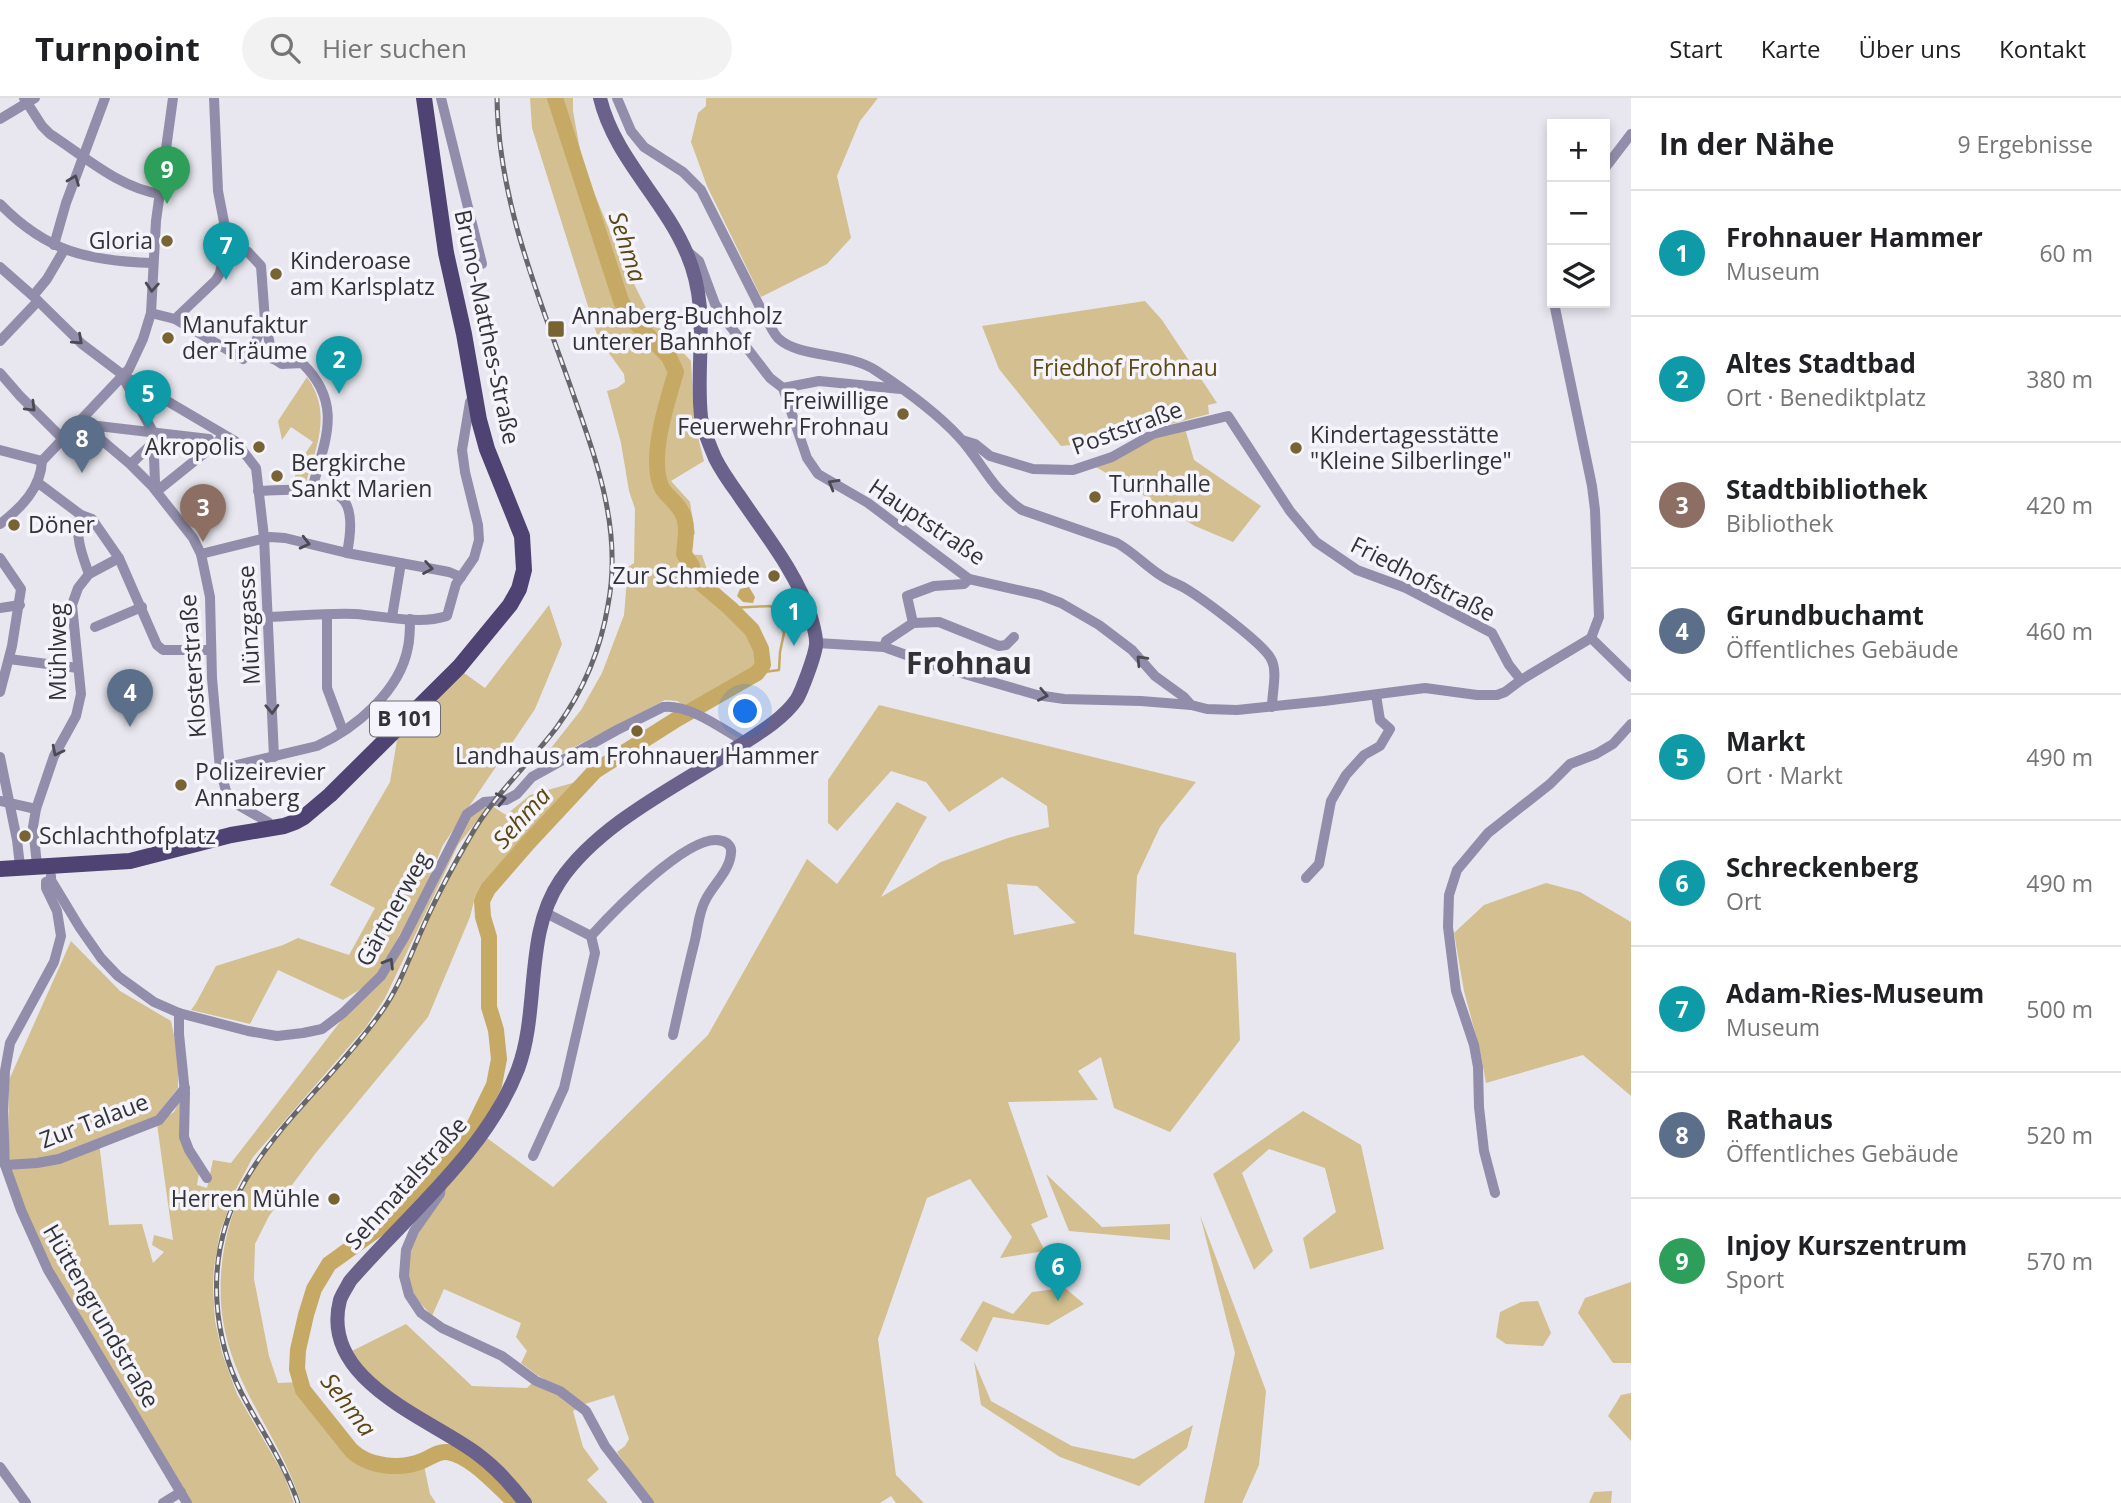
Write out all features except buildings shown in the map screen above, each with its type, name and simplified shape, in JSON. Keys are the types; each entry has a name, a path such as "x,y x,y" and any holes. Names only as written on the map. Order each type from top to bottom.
{"main road":[{"name":"Bruno-Matthes-Straße","path":"274,829 304,817 330,795 459,667 498,621 519,589 525,561 522,536 487,449 475,397 446,253 424,98"},
{"path":"600,98 617,139 686,250 697,282 702,419 715,459 801,591 817,643"},
{"name":"Sehmatalstraße","path":"525,1503 511,1484 476,1453 383,1394 359,1373 342,1345 338,1321 341,1299 350,1281 481,1138 505,1099 519,1065 530,1021 544,912 562,878 586,849 615,825 745,742 789,710 800,694 817,643"},
{"name":"B 101","path":"0,869 40,869 130,861 231,835 274,829"}],"street":[{"path":"54,245 66,203 104,98"},
{"path":"0,524 32,495 42,461 124,378 136,357 150,313 160,194 173,98"},
{"path":"175,319 216,280 227,238 218,191 214,98"},
{"path":"440,98 482,264"},
{"path":"617,98 632,131 644,147 682,172 701,190 767,321 779,339 797,348 862,362 936,415 961,439 995,488 1009,502 1022,510 1123,546 1162,577 1188,590 1217,611 1265,651 1274,667 1272,706"},
{"path":"0,119 29,100 42,126 50,134 128,185 144,192 160,194"},
{"path":"1610,161 1631,134"},
{"path":"0,204 11,215 64,250 91,258 153,264"},
{"path":"227,238 248,252 261,266 265,321 273,359"},
{"path":"0,341 36,299 64,250"},
{"name":"Hauptstraße","path":"686,250 699,261 715,304 724,318 771,378 783,388 807,458 818,474 868,503 968,579 1040,595 1090,619 1122,642 1156,676 1191,705"},
{"name":"Münzgasse","path":"0,267 82,344 124,378 235,441 256,468 264,537 274,757"},
{"path":"817,643 884,647 937,666 1037,695 1064,699 1141,701 1237,710 1425,688 1477,695 1497,695 1505,692 1591,638 1599,617 1592,486 1555,308"},
{"path":"150,313 175,319 243,359 254,346 265,321"},
{"path":"254,346 282,364 302,363 314,374 326,398 329,413 326,436 312,489"},
{"path":"0,373 63,439"},
{"path":"124,378 153,438 156,486"},
{"path":"783,388 819,381 901,389"},
{"path":"268,617 327,615 439,619 447,616 459,580 474,558 479,540 462,450 470,402 475,397"},
{"name":"Poststraße","path":"961,439 975,444 990,456 1033,469 1073,470 1112,457 1153,434 1228,416"},
{"name":"Friedhofstraße","path":"1228,416 1290,511 1316,542 1357,570 1406,588 1492,633 1509,665 1521,680"},
{"name":"Klosterstraße","path":"79,421 156,486 193,538 201,554 210,597 220,769 226,791 238,805 268,822 274,829"},
{"path":"97,426 153,438 202,436"},
{"path":"156,486 218,442 223,435"},
{"path":"134,461 153,438"},
{"path":"0,450 42,461"},
{"path":"39,478 81,515 92,519 118,558 157,645 163,650 211,650"},
{"path":"258,491 312,489 338,495 342,498 351,524 347,553"},
{"name":"Mühlweg","path":"81,515 78,527 89,574"},
{"path":"201,554 264,537 285,538 347,553 449,572 459,580"},
{"path":"0,558 20,589 20,605 0,692"},
{"name":"Mühlweg","path":"36,809 54,757 76,716 81,694 72,605 78,588 89,574 118,558"},
{"path":"392,617 401,563"},
{"path":"913,623 907,596 934,586 964,584 968,579"},
{"path":"0,608 20,605"},
{"path":"95,627 142,607"},
{"path":"327,615 327,688 343,731"},
{"path":"220,769 317,746 361,717 394,682 402,667 408,647 410,619"},
{"path":"884,647 886,641 913,623 939,622 999,646 1006,645 1014,637"},
{"path":"1591,638 1631,677"},
{"path":"9,659 78,668"},
{"path":"1306,878 1319,864 1331,801 1346,775 1364,755 1380,746 1390,729 1380,720 1376,695"},
{"name":"Gärtnerweg","path":"40,869 101,958 118,976 154,1002 179,1013 248,1031 277,1036 303,1033 322,1029 343,1013 381,976 404,938 467,814 484,802 506,800 517,794 532,777 650,713 671,706 685,709 745,742"},
{"path":"1494,1193 1484,1151 1474,1045 1456,991 1448,927 1448,895 1457,870 1488,833 1550,784 1570,764 1613,744 1631,724"},
{"path":"0,757 4,801 40,869"},
{"path":"4,801 36,809 33,827 40,869"},
{"path":"591,936 622,902 651,876 700,843 713,839 729,845 732,851 727,867 704,901 673,1035"},
{"name":"Hüttengrundstraße","path":"40,869 57,911 61,936 54,962 10,1044 5,1071 3,1111 5,1165 21,1210 48,1270 187,1503"},
{"path":"533,1156 564,1088 595,953 591,936 544,912"},
{"path":"179,1013 185,1088 184,1137 206,1178"},
{"name":"Zur Talaue","path":"5,1165 59,1159 148,1125 159,1120 185,1088"},
{"path":"441,1183 440,1194 414,1231 406,1250 404,1276 409,1296 421,1313 442,1328 502,1356 536,1381 560,1391 586,1411 605,1446 649,1503"},
{"path":"0,1467 26,1503"},
{"path":"163,1503 181,1492"}],"green space":[{"path":"530,98 573,98 583,166 621,258 652,320 691,361 694,421 704,461 671,481 690,502 695,534 680,541 680,554 702,555 710,578 756,629 766,648 758,652 753,670 689,709 677,701 665,700 536,767 581,710 602,673 624,615 628,567 634,563 635,509 607,391 625,382 624,374 598,338 532,128"},
{"path":"706,98 878,98 860,121 837,176 851,238 827,264 761,297 707,186 691,142 698,113 706,106"},
{"name":"Friedhof Frohnau","path":"1145,301 1162,320 1217,403 1208,405 1209,414 1102,442 1061,446 999,369 982,326"},
{"path":"307,377 319,404 320,431 305,486 294,486 296,469 291,469 297,453 303,457 313,442 291,427 282,440 278,421"},
{"path":"1184,425 1194,460 1261,506 1233,542 1195,526 1091,464"},
{"path":"549,605 562,644 535,709 443,845 424,890 378,975 343,1000 278,970 250,1024 191,1010 216,966 298,938 349,955 375,908 330,885 390,782 398,734 464,673 485,688"},
{"path":"879,705 1196,782 1160,827 1137,876 1134,934 1236,953 1240,1040 1170,1132 1114,1108 1101,1057 1078,1071 1098,1100 1008,1102 1048,1217 1031,1224 1045,1251 1000,1258 1012,1237 970,1179 927,1198 878,1339 896,1475 924,1503 896,1503 891,1496 880,1503 651,1503 617,1452 629,1439 614,1395 585,1404 537,1375 521,1363 527,1351 516,1337 521,1323 444,1289 432,1316 415,1297 408,1278 409,1250 446,1184 487,1138 553,1187 708,1035 807,859 837,884 897,802 927,817 881,897 941,862 1008,838 1049,827 1047,806 1002,777 949,812 926,782 891,771 837,831 828,823 828,780","holes":["1007,884 1037,886 1076,923 1014,935"]},
{"path":"596,779 544,820 475,897 470,917 428,1017 315,1154 269,1216 255,1244 254,1279 269,1356 278,1383 302,1382 350,1450 358,1456 385,1465 423,1461 430,1494 436,1503 301,1503 280,1452 243,1383 225,1332 221,1303 222,1266 228,1230 240,1194 265,1152 340,1065 376,1018 407,964 451,867 465,842 492,806 506,815 530,795"},
{"path":"488,807 458,845 385,998 366,1027 253,1157 236,1189 220,1232 213,1287 215,1321 222,1353 237,1394 284,1475 294,1503 192,1503 55,1273 23,1206 12,1171 8,1144 9,1080 71,941 120,991 171,1021 178,1055 178,1088 154,1119 99,1142 109,1225 142,1224 153,1263 164,1252 152,1245 154,1235 173,1240 157,1124 174,1112 179,1102 183,1103 181,1135 199,1173 197,1185 207,1188 213,1160 231,1163 347,1013 385,978 429,900 473,811"},
{"path":"1546,883 1580,892 1631,922 1631,1096 1583,1055 1486,1083 1464,991 1454,933 1484,905"},
{"path":"1303,1111 1361,1145 1384,1249 1310,1269 1303,1238 1336,1212 1325,1168 1269,1149 1242,1173 1273,1251 1254,1270 1213,1174"},
{"path":"1046,1174 1102,1227 1170,1224 1170,1240 1069,1231"},
{"path":"1200,1215 1266,1391 1259,1465 1242,1503 1204,1503 1235,1353"},
{"path":"1631,1282 1631,1363 1613,1363 1578,1313 1585,1298"},
{"path":"1065,1288 1084,1304 1048,1325 993,1317 977,1352 960,1340 983,1301 1013,1314 1032,1292"},
{"path":"1538,1301 1551,1333 1543,1346 1506,1344 1496,1337 1500,1312 1521,1302"},
{"path":"406,1324 472,1386 527,1388 532,1383 560,1395 577,1409 573,1411 583,1447 599,1469 587,1480 608,1503 530,1503 362,1369 352,1351"},
{"path":"974,1361 991,1401 1072,1446 1134,1459 1193,1425 1187,1448 1139,1486 1060,1457 981,1405"},
{"path":"1631,1393 1631,1441 1608,1416 1621,1395"},
{"path":"1612,1491 1611,1503 1589,1503 1594,1492"}],"shaded area":[{"path":"749,587 755,597 753,603 743,602 737,596 740,589"}],"waterway":[{"name":"Sehma","path":"516,1503 484,1473 456,1454 440,1453 413,1464 394,1466 366,1460 351,1450 303,1390 297,1369 298,1350 306,1315 314,1289 329,1264 386,1223 473,1128 494,1085 499,1059 496,1030 489,1007 489,937 482,901 488,889 595,771 757,673 763,665 761,649 752,630 696,579 684,554 685,520 680,509 662,488 657,460 661,429 676,372 669,357 633,320 621,301 555,98"},
{"path":"730,608 771,606 784,633 779,670 757,673"}],"railway":[{"path":"298,1503 279,1460 236,1381 222,1337 217,1302 219,1255 230,1214 248,1177 271,1143 355,1046 388,1002 437,897 479,822 557,727 575,699 596,653 608,605 612,548 604,493 589,439 545,315 512,208 504,172 497,98"}],"place":[{"name":"Injoy Kurszentrum","path":"167,204"},
{"name":"Gloria","path":"167,241"},
{"name":"Kinderoase am Karlsplatz","path":"276,274"},
{"name":"Adam-Ries-Museum","path":"226,280"},
{"name":"Annaberg-Buchholz unterer Bahnhof","path":"556,329"},
{"name":"Manufaktur der Träume","path":"168,338"},
{"name":"Altes Stadtbad","path":"339,394"},
{"name":"Freiwillige Feuerwehr Frohnau","path":"903,414"},
{"name":"Markt","path":"148,428"},
{"name":"Akropolis","path":"259,447"},
{"name":"Kindertagesstätte \"Kleine Silberlinge\"","path":"1296,448"},
{"name":"Rathaus","path":"82,473"},
{"name":"Bergkirche Sankt Marien","path":"277,476"},
{"name":"Turnhalle Frohnau","path":"1095,497"},
{"name":"Döner","path":"14,525"},
{"name":"Stadtbibliothek","path":"203,542"},
{"name":"Zur Schmiede","path":"774,576"},
{"name":"Frohnauer Hammer","path":"794,646"},
{"name":"Grundbuchamt","path":"130,727"},
{"name":"Landhaus am Frohnauer Hammer","path":"637,731"},
{"name":"Polizeirevier Annaberg","path":"181,785"},
{"name":"Schlachthofplatz","path":"25,836"},
{"name":"Herren Mühle","path":"334,1199"},
{"name":"Schreckenberg","path":"1058,1301"}],"district":[{"name":"Frohnau","path":"969,664"}]}
